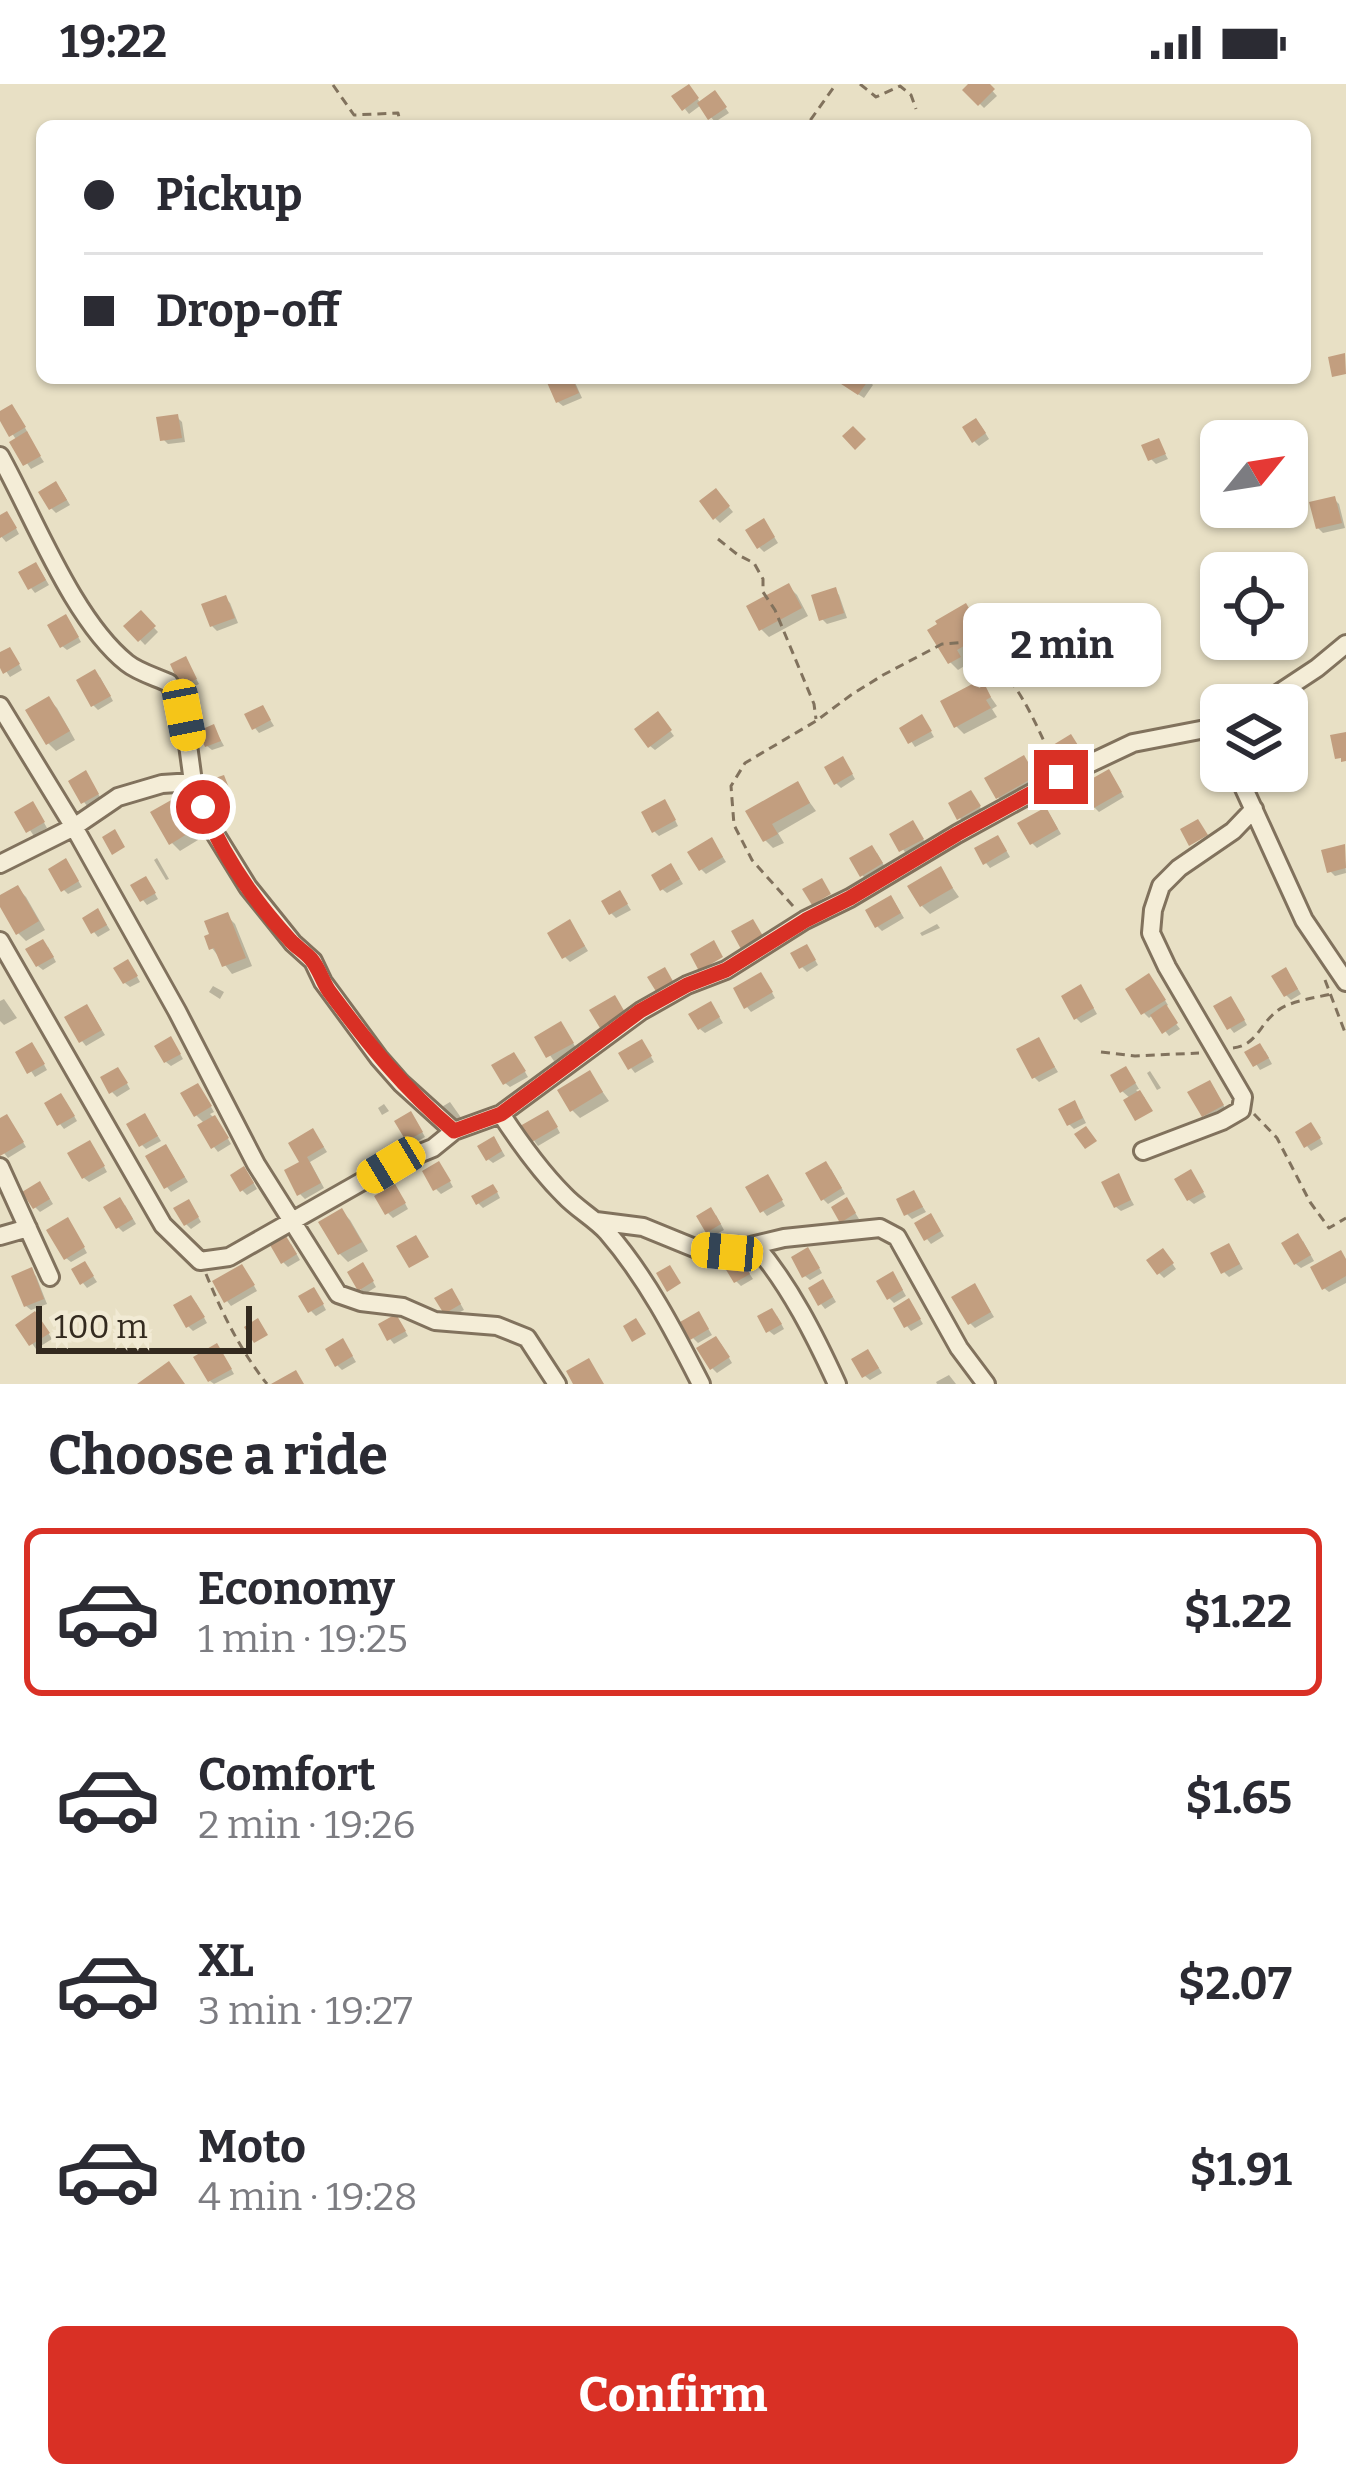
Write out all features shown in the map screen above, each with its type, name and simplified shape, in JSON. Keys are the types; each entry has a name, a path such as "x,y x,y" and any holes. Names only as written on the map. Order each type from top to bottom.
{"street":[{"path":"0,456 69,588 101,636 130,666 170,682 184,715 193,782 214,832 270,917 313,961 322,982 379,1058 454,1131"},
{"path":"1293,684 1346,644"},
{"path":"0,706 74,827 238,1130 338,1294 361,1303 403,1307 435,1321 497,1326 527,1338 556,1384"},
{"path":"0,941 163,1225 200,1261 229,1257 391,1165 433,1148 454,1131 501,1114 640,1011 726,970 1061,777 1133,743 1200,732"},
{"path":"0,864 74,827 118,797 162,784 193,782"},
{"path":"1245,792 1339,988"},
{"path":"1143,1151 1241,1110 1244,1097 1151,933 1162,886 1253,809"},
{"path":"501,1114 525,1152 568,1199 596,1221 657,1301 701,1384"},
{"path":"0,1167 50,1277"},
{"path":"596,1221 643,1227 697,1249 727,1252 784,1238 880,1228 897,1237 959,1348 986,1384"},
{"path":"0,1236 28,1228"},
{"path":"755,1245 819,1342 837,1384"}],"path":[{"path":"810,120 836,84"},
{"path":"860,84 876,97 900,86 911,95 916,110"},
{"path":"333,85 353,115 398,113 400,120"},
{"path":"718,538 754,563 763,579 763,592 814,704 816,721"},
{"path":"806,920 752,860 734,825 731,786 745,763 851,695 942,644 969,642 1005,670 1061,777"},
{"path":"1324,978 1339,988 1346,1035"},
{"path":"1101,1052 1135,1056 1243,1047 1258,1036 1278,1008 1339,988"},
{"path":"1244,1097 1277,1138 1310,1202 1330,1228 1346,1217"},
{"path":"200,1261 223,1316 267,1384"}],"building":[{"path":"689,84 699,98 682,111 671,96"},
{"path":"968,84 990,84 995,89 978,106 962,90"},
{"path":"715,90 727,107 708,120 697,103"},
{"path":"1345,353 1346,374 1332,377 1328,357"},
{"path":"548,384 575,384 579,393 556,403"},
{"path":"841,384 866,384 858,395"},
{"path":"12,404 26,427 9,437 0,411"},
{"path":"178,414 182,438 160,441 156,417"},
{"path":"976,418 986,433 972,443 962,427"},
{"path":"853,426 866,439 855,450 842,436"},
{"path":"27,431 41,456 23,466 9,442"},
{"path":"1159,438 1166,454 1148,461 1141,445"},
{"path":"56,481 67,500 49,510 38,492"},
{"path":"716,488 730,506 713,520 699,501"},
{"path":"1335,496 1342,523 1316,529 1309,502"},
{"path":"7,511 17,528 0,538 0,515"},
{"path":"764,518 775,537 757,549 745,530"},
{"path":"36,562 46,580 28,590 18,572"},
{"path":"789,583 802,608 759,631 746,606"},
{"path":"836,587 844,613 819,621 811,595"},
{"path":"226,595 235,618 210,627 201,604"},
{"path":"966,603 984,634 957,650 961,657 948,664 927,630"},
{"path":"141,610 156,626 138,642 123,626"},
{"path":"66,614 79,637 60,648 47,625"},
{"path":"10,647 20,664 3,674 0,652"},
{"path":"186,656 197,679 180,686 170,664"},
{"path":"95,669 111,696 91,707 76,680"},
{"path":"976,682 979,688 985,685 991,708 954,728 940,701"},
{"path":"49,696 70,731 46,745 25,710"},
{"path":"263,705 271,720 252,730 244,714"},
{"path":"658,711 672,730 648,748 634,729"},
{"path":"922,714 932,731 908,744 899,728"},
{"path":"214,724 221,741 205,747 198,731"},
{"path":"1346,732 1346,761 1341,762 1335,759 1330,735"},
{"path":"1071,734 1081,750 1062,761 1053,745"},
{"path":"1024,755 1036,776 996,799 984,778"},
{"path":"843,756 853,774 834,785 824,767"},
{"path":"1109,769 1122,792 1092,809 1079,786"},
{"path":"86,770 99,794 81,804 68,781"},
{"path":"224,775 231,793 215,798 209,780"},
{"path":"798,781 810,803 772,824 778,834 763,842 745,811"},
{"path":"971,790 981,806 957,820 948,803"},
{"path":"173,799 192,831 169,845 150,812"},
{"path":"665,799 676,820 652,833 641,812"},
{"path":"33,801 45,822 26,833 14,812"},
{"path":"1046,807 1058,829 1030,845 1017,823"},
{"path":"1198,819 1208,835 1189,846 1180,829"},
{"path":"913,820 924,839 899,852 889,834"},
{"path":"115,829 125,847 112,855 102,837"},
{"path":"998,835 1007,851 983,865 974,848"},
{"path":"712,837 723,857 699,871 687,852"},
{"path":"1345,844 1346,868 1327,873 1321,850"},
{"path":"872,845 883,863 860,877 849,858"},
{"path":"66,858 79,881 61,892 48,869"},
{"path":"671,863 680,879 660,891 651,875"},
{"path":"941,866 953,888 920,907 907,886"},
{"path":"146,876 156,893 140,902 130,885"},
{"path":"822,878 831,894 812,905 802,889"},
{"path":"18,885 39,921 16,935 0,907 0,895"},
{"path":"620,890 628,904 609,915 601,901"},
{"path":"891,895 901,913 875,928 865,910"},
{"path":"98,908 107,925 91,934 82,918"},
{"path":"228,912 246,958 222,967 214,948 209,950 204,921"},
{"path":"570,919 585,946 562,959 547,933"},
{"path":"753,919 763,936 741,949 731,931"},
{"path":"43,939 54,957 36,967 25,949"},
{"path":"714,940 723,957 699,971 690,954"},
{"path":"807,944 816,960 799,969 790,953"},
{"path":"128,959 138,976 123,984 113,968"},
{"path":"665,967 674,983 657,993 647,977"},
{"path":"1286,967 1298,989 1284,997 1271,976"},
{"path":"761,972 773,992 744,1009 733,988"},
{"path":"1149,973 1166,1000 1141,1015 1125,989"},
{"path":"1081,984 1094,1008 1074,1020 1061,996"},
{"path":"615,995 626,1014 600,1028 589,1010"},
{"path":"1231,996 1245,1020 1227,1030 1213,1006"},
{"path":"711,1001 720,1017 698,1030 688,1014"},
{"path":"87,1004 102,1030 79,1043 64,1017"},
{"path":"1166,1004 1178,1023 1162,1034 1150,1015"},
{"path":"561,1021 574,1043 546,1058 534,1037"},
{"path":"171,1036 181,1054 164,1063 154,1046"},
{"path":"1039,1037 1055,1067 1032,1079 1016,1049"},
{"path":"642,1039 652,1056 628,1070 618,1053"},
{"path":"32,1042 45,1064 27,1074 15,1052"},
{"path":"1260,1043 1269,1058 1253,1067 1244,1052"},
{"path":"514,1052 526,1071 503,1085 491,1065"},
{"path":"1126,1066 1136,1083 1120,1093 1110,1075"},
{"path":"118,1067 128,1083 109,1094 100,1077"},
{"path":"590,1070 603,1092 570,1112 557,1090"},
{"path":"1210,1080 1224,1105 1202,1117 1187,1092"},
{"path":"198,1083 212,1106 194,1117 180,1093"},
{"path":"1140,1090 1153,1111 1135,1121 1123,1100"},
{"path":"61,1093 75,1116 57,1126 44,1103"},
{"path":"1075,1100 1083,1118 1067,1126 1058,1109"},
{"path":"548,1110 558,1127 530,1143 520,1126"},
{"path":"411,1111 423,1132 406,1141 394,1121"},
{"path":"145,1113 158,1136 139,1147 126,1124"},
{"path":"7,1114 24,1142 0,1156 0,1118"},
{"path":"215,1115 229,1138 211,1149 197,1125"},
{"path":"1311,1122 1321,1138 1304,1148 1295,1132"},
{"path":"1086,1126 1097,1141 1085,1149 1074,1134"},
{"path":"313,1128 324,1147 307,1157 321,1183 297,1196 284,1170 299,1162 288,1143"},
{"path":"494,1136 502,1151 486,1161 477,1146"},
{"path":"90,1140 105,1166 82,1179 67,1153"},
{"path":"166,1144 185,1177 164,1189 145,1156"},
{"path":"439,1161 451,1181 433,1191 422,1171"},
{"path":"826,1161 842,1188 821,1201 805,1173"},
{"path":"244,1166 254,1183 240,1192 230,1175"},
{"path":"1191,1169 1204,1192 1187,1201 1174,1179"},
{"path":"1119,1173 1131,1200 1114,1208 1101,1182"},
{"path":"768,1174 783,1200 760,1213 745,1187"},
{"path":"40,1181 50,1199 33,1209 22,1192"},
{"path":"395,1184 406,1203 385,1215 374,1196"},
{"path":"493,1184 498,1192 476,1205 471,1196"},
{"path":"914,1190 923,1207 904,1216 896,1199"},
{"path":"120,1197 133,1219 116,1229 103,1207"},
{"path":"847,1197 856,1213 840,1223 831,1207"},
{"path":"189,1199 199,1217 184,1226 173,1208"},
{"path":"711,1207 721,1224 706,1233 696,1216"},
{"path":"342,1208 362,1242 338,1255 318,1222"},
{"path":"931,1213 941,1231 924,1241 914,1223"},
{"path":"68,1217 85,1247 64,1260 46,1230"},
{"path":"1298,1233 1311,1255 1294,1265 1281,1243"},
{"path":"416,1235 429,1257 409,1268 396,1246"},
{"path":"286,1236 297,1254 281,1264 270,1245"},
{"path":"1229,1243 1240,1264 1221,1274 1210,1253"},
{"path":"808,1247 820,1268 802,1278 791,1257"},
{"path":"1163,1248 1174,1263 1157,1275 1146,1260"},
{"path":"1341,1250 1346,1276 1322,1290 1310,1267"},
{"path":"741,1258 750,1274 734,1283 725,1268"},
{"path":"85,1261 94,1276 80,1285 71,1269"},
{"path":"363,1262 374,1281 358,1291 347,1272"},
{"path":"242,1264 255,1285 224,1303 212,1281"},
{"path":"670,1265 681,1283 667,1292 656,1273"},
{"path":"32,1267 44,1299 24,1307 11,1276"},
{"path":"893,1271 903,1290 887,1300 876,1281"},
{"path":"823,1279 833,1297 818,1306 808,1288"},
{"path":"975,1283 991,1312 968,1325 951,1297"},
{"path":"314,1287 324,1304 308,1313 298,1296"},
{"path":"452,1288 461,1304 444,1314 434,1298"},
{"path":"191,1295 205,1317 186,1328 173,1305"},
{"path":"909,1298 921,1319 904,1328 893,1308"},
{"path":"772,1308 782,1324 766,1333 757,1316"},
{"path":"35,1311 50,1333 29,1346 15,1325"},
{"path":"699,1311 709,1329 690,1340 680,1322"},
{"path":"396,1314 406,1331 387,1341 378,1324"},
{"path":"258,1318 268,1335 254,1343 244,1327"},
{"path":"636,1318 646,1334 632,1342 623,1326"},
{"path":"716,1336 730,1357 710,1370 696,1348"},
{"path":"343,1338 353,1356 335,1367 325,1349"},
{"path":"217,1343 232,1369 208,1382 193,1357"},
{"path":"868,1349 879,1368 862,1378 851,1359"},
{"path":"589,1358 604,1384 573,1384 566,1371"},
{"path":"169,1361 185,1384 137,1384"},
{"path":"296,1370 304,1384 271,1384"}],"route":[{"path":"203,807 248,887 292,943 313,961 322,982 379,1058 454,1131 501,1114 640,1011 726,970 1061,777"}]}
